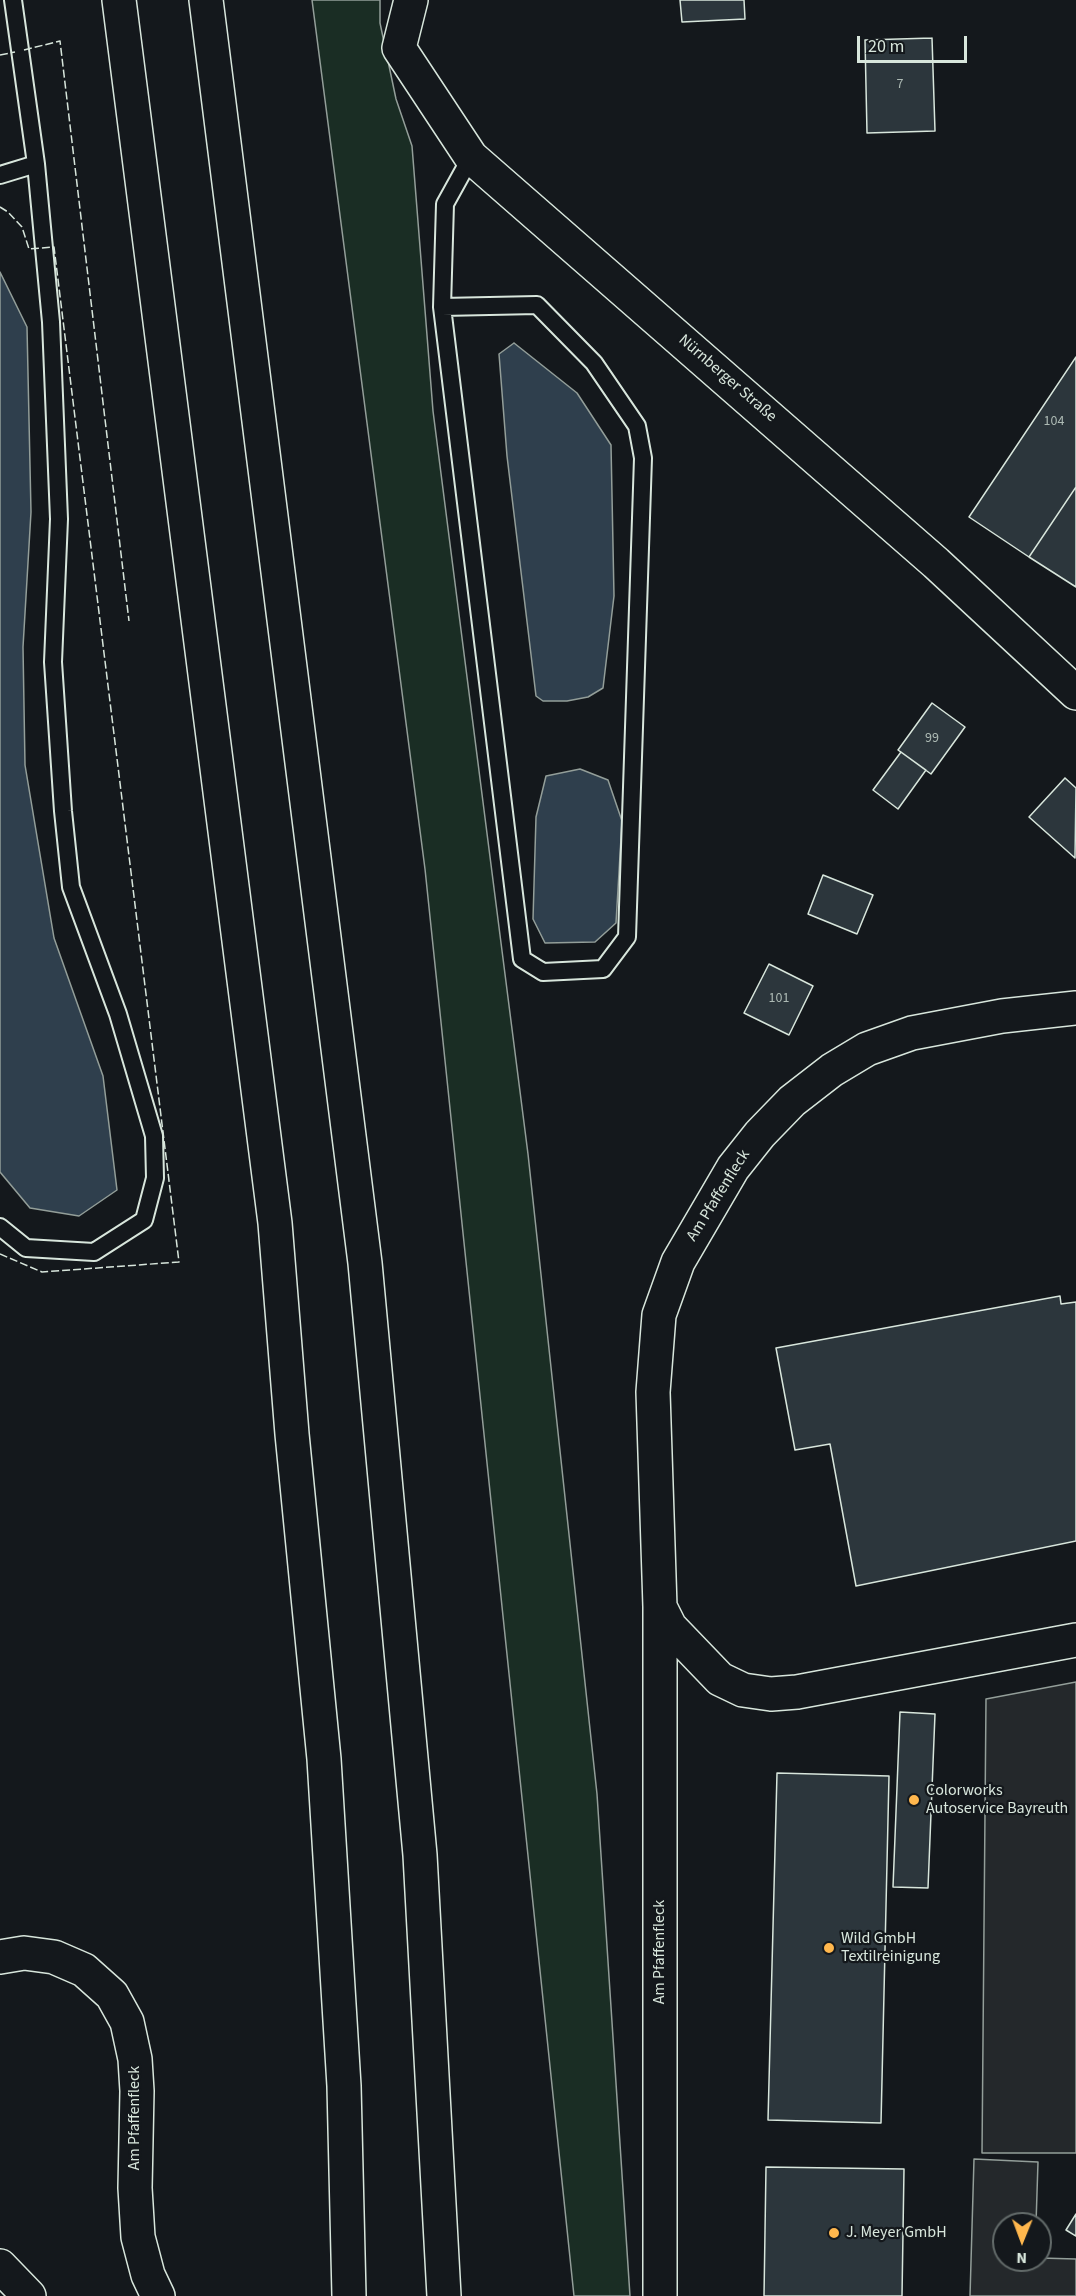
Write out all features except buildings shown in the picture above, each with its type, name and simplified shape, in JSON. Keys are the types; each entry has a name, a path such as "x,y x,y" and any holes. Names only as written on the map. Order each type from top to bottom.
{"main road":[{"path":"119,0 275,1223 292,1434 324,1759 344,2086 349,2296"},
{"path":"206,0 365,1263 420,1855 444,2296"},
{"name":"Nürnberger Straße","path":"411,0 399,48 471,157 936,563 1076,693"},
{"name":"Am Pfaffenfleck","path":"660,2296 660,1607 653,1392 659,1315 678,1262 733,1168 760,1134 792,1101 832,1070 867,1049 912,1033 1002,1016 1076,1008"},
{"name":"Am Pfaffenfleck","path":"660,1607 670,1627 720,1679 744,1690 771,1694 797,1692 1076,1640"},
{"name":"Am Pfaffenfleck","path":"0,1957 24,1953 54,1956 84,1970 112,1995 127,2022 135,2059 137,2091 135,2188 138,2237 148,2275 158,2296"},
{"path":"0,2266 29,2296"}],"lane":[{"path":"0,1227 26,1248 94,1252 144,1220 155,1178 154,1136 118,1014 71,887 63,811 53,662 59,519 52,333 36,164 13,0"},
{"path":"442,307 537,305 594,363 637,426 643,458 627,937 603,969 543,972 522,959 442,307 445,204 471,157"},
{"path":"0,175 36,164"}],"green space":[{"path":"312,0 380,0 380,23 396,99 412,146 433,411 528,1154 597,1794 630,2296 574,2296 425,869"}],"shaded area":[{"path":"1076,1682 1076,2153 982,2153 986,1699"},
{"path":"974,2159 1038,2162 1036,2212 992,2212 992,2272 1052,2272 1052,2258 1076,2259 1076,2296 970,2296"}],"water":[{"path":"0,272 27,327 31,512 23,647 25,765 54,938 103,1076 117,1190 79,1216 30,1208 0,1172"},
{"path":"514,343 577,393 611,445 614,596 603,688 588,697 567,701 543,701 536,696 507,456 499,354"},
{"path":"580,769 608,780 622,821 616,923 595,942 545,943 533,919 536,817 546,776"}],"fence":[{"path":"24,50 60,41 129,621"},
{"path":"0,55 15,52"},
{"path":"0,207 22,227 29,249 54,247 179,1262 42,1272 0,1254"}],"place":[{"name":"Colorworks Autoservice Bayreuth","path":"914,1800"},
{"name":"Wild GmbH Textilreinigung","path":"829,1948"},
{"name":"J. Meyer GmbH","path":"834,2233"}]}
